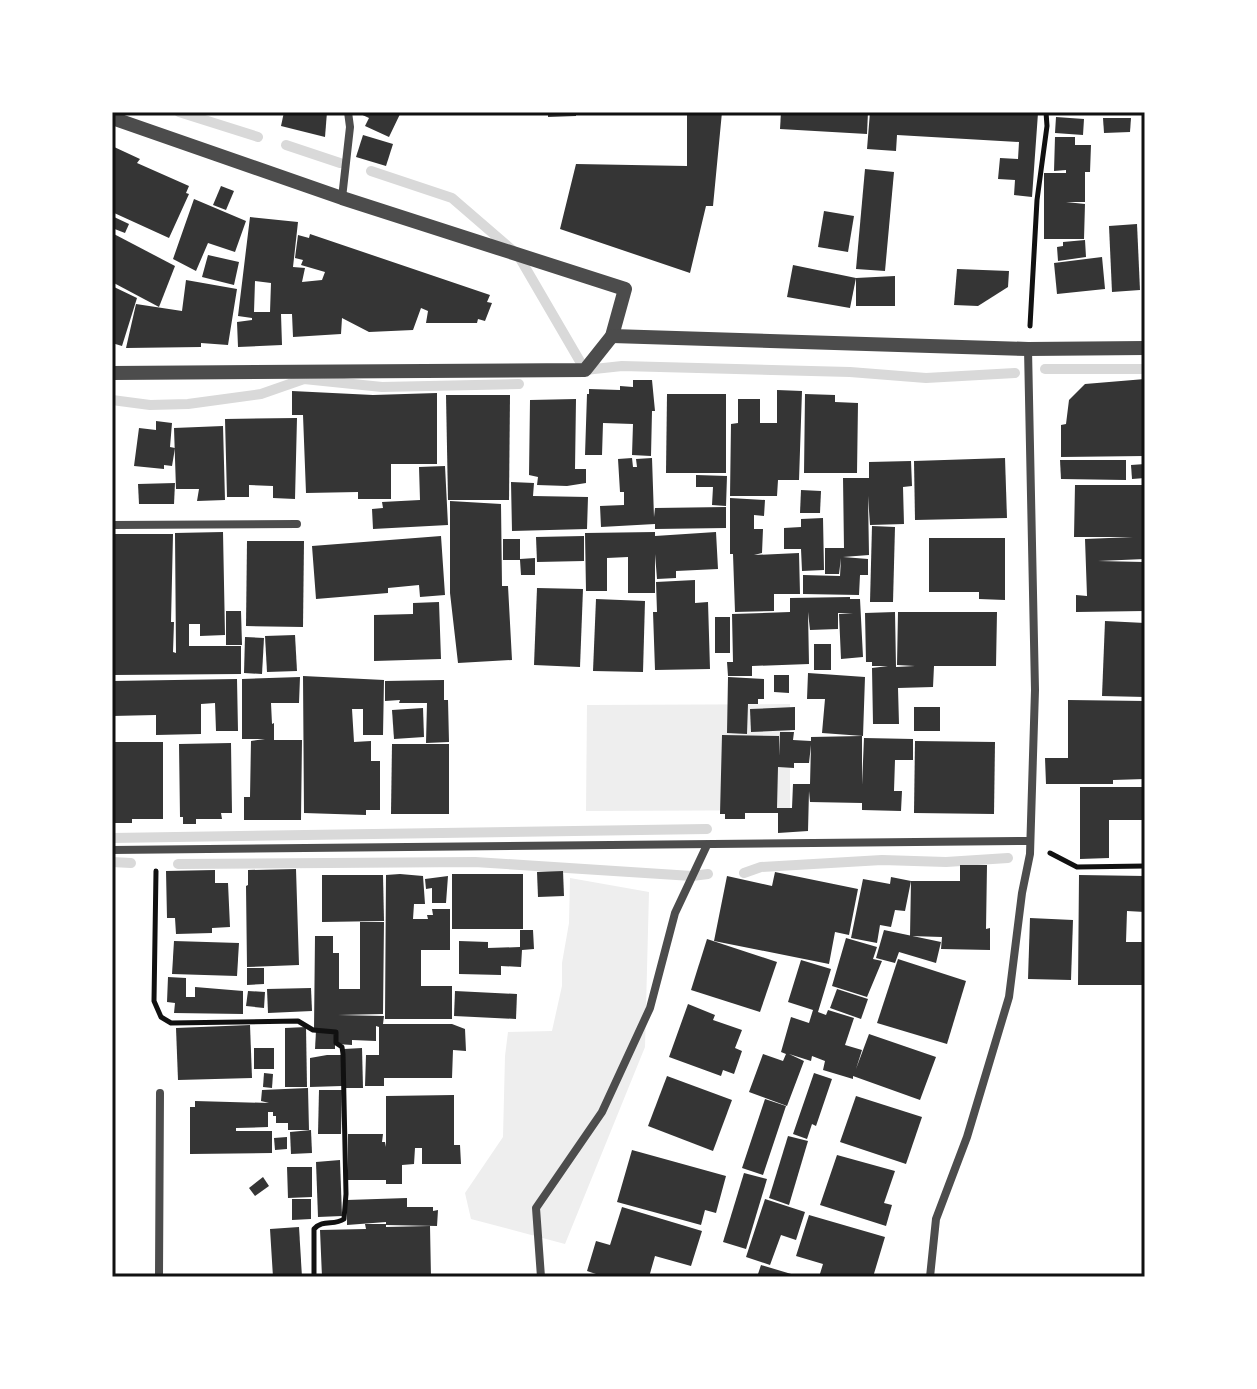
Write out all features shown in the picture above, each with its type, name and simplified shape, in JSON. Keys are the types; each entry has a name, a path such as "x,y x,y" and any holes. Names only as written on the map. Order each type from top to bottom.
{"street":[{"path":"342,198 350,127 348,112"},
{"path":"112,118 342,198 625,289 612,336 585,370 112,373"},
{"path":"612,336 1028,349 1145,348"},
{"path":"930,1277 936,1219 967,1137 1009,997 1030,854 1035,690 1028,349"},
{"path":"112,525 297,524"},
{"path":"112,850 1028,841"},
{"path":"541,1277 536,1208 602,1112 650,1008 675,913 707,845"},
{"path":"159,1277 160,1093"}],"path":[{"path":"1028,349 1046,112"},
{"path":"1028,841 1077,867 1145,866"},
{"path":"156,851 154,1001 161,1017 171,1023 298,1021 313,1030 335,1031 337,1045 342,1047 344,1219 324,1222 314,1229 314,1277"}],"shaded area":[{"path":"790,704 790,810 586,811 587,705"},
{"path":"570,878 649,892 645,1047 565,1244 471,1219 465,1193 503,1137 508,1032 552,1031 562,986"}],"building":[{"path":"284,112 327,112 325,137 281,126"},
{"path":"356,112 401,112 389,137 365,126 369,118"},
{"path":"548,112 576,112 576,116 548,117"},
{"path":"687,112 722,112 713,206 706,206 690,273 560,229 576,164 687,166"},
{"path":"781,112 868,112 867,134 780,129"},
{"path":"870,112 1038,113 1032,197 1014,195 1015,180 998,179 1000,158 1018,159 1019,142 897,135 896,151 867,149"},
{"path":"1056,117 1084,119 1083,135 1055,133"},
{"path":"1103,118 1131,118 1130,132 1104,133"},
{"path":"363,135 393,144 386,166 356,157"},
{"path":"1055,137 1075,137 1075,145 1091,145 1090,172 1085,172 1085,202 1066,202 1085,204 1084,239 1044,239 1044,173 1066,173 1066,170 1054,171"},
{"path":"112,146 140,159 137,163 189,186 186,193 189,194 169,238 112,212"},
{"path":"865,169 894,172 885,271 856,269"},
{"path":"221,186 234,191 226,210 213,205"},
{"path":"194,199 246,221 235,252 208,243 196,271 173,259"},
{"path":"824,211 854,216 848,252 818,247"},
{"path":"112,216 129,224 125,233 112,228"},
{"path":"250,217 298,222 293,267 305,268 302,282 322,280 325,272 301,265 303,260 295,258 298,235 309,238 310,234 490,295 487,302 492,303 485,321 478,319 477,323 426,323 428,311 421,308 413,330 369,332 342,318 341,334 293,337 292,314 281,314 282,345 238,347 237,322 252,318 238,316","holes":["255,281 271,283 270,312 254,312"]},
{"path":"1137,224 1140,290 1112,292 1109,226"},
{"path":"112,233 175,266 159,307 112,282"},
{"path":"1085,240 1086,257 1058,261 1057,247 1063,246 1063,242"},
{"path":"208,255 239,262 234,285 202,277"},
{"path":"1102,257 1105,289 1057,294 1054,263"},
{"path":"793,265 856,278 850,308 787,297"},
{"path":"957,269 1009,271 1008,287 978,306 954,305"},
{"path":"895,276 895,306 856,306 856,278"},
{"path":"186,280 237,289 228,345 201,343 201,347 126,348 136,304 182,311"},
{"path":"112,286 137,298 122,346 112,343"},
{"path":"1145,379 1145,456 1061,457 1061,425 1066,424 1069,400 1085,384"},
{"path":"633,380 652,380 655,411 652,411 651,456 632,455 633,424 603,423 602,455 585,455 589,389 620,390 620,386 633,387"},
{"path":"777,390 802,391 799,480 778,480 777,496 730,496 731,424 738,423 738,399 760,399 760,423 777,423"},
{"path":"292,391 373,395 437,393 437,464 391,464 391,499 358,499 358,492 306,493 303,415 292,415"},
{"path":"667,394 726,394 726,473 666,473"},
{"path":"805,394 835,395 835,402 858,403 857,473 804,473"},
{"path":"446,395 510,395 509,500 448,500"},
{"path":"576,399 575,469 586,469 586,483 537,485 538,477 529,475 530,400"},
{"path":"297,418 295,499 273,498 273,486 249,485 249,497 227,497 225,419"},
{"path":"156,421 172,423 170,447 175,448 172,466 164,465 164,469 134,466 139,428 156,430"},
{"path":"223,426 225,500 197,501 199,489 176,489 174,428"},
{"path":"632,458 633,467 637,467 636,459 652,458 654,517 655,508 726,507 726,528 655,529 655,524 601,527 600,506 624,505 618,459"},
{"path":"1005,458 1007,518 915,520 914,461"},
{"path":"1060,460 1126,460 1126,480 1061,479"},
{"path":"911,461 912,486 903,487 904,524 870,525 868,496 869,555 843,557 868,559 868,575 860,575 859,595 803,594 803,575 840,576 841,558 839,574 825,574 825,548 844,548 843,478 869,478 869,462"},
{"path":"1145,464 1145,478 1132,479 1131,465"},
{"path":"445,466 448,525 373,529 372,509 383,508 382,502 420,500 419,467"},
{"path":"696,475 727,476 726,506 712,505 713,487 696,487"},
{"path":"511,482 534,483 533,496 588,497 587,529 512,531"},
{"path":"175,483 174,504 139,504 138,484"},
{"path":"1075,485 1145,485 1145,559 1098,561 1144,562 1144,611 1076,612 1076,595 1087,596 1085,539 1133,537 1074,537"},
{"path":"801,490 821,491 820,513 800,513"},
{"path":"730,498 765,500 764,516 754,515 754,529 763,529 762,553 754,555 799,553 800,594 774,594 774,611 735,612 733,554 730,554"},
{"path":"450,501 501,504 502,586 508,586 512,660 458,663 450,593"},
{"path":"823,518 824,570 802,571 801,549 784,549 784,528 801,527 801,519"},
{"path":"872,526 895,527 893,602 870,602"},
{"path":"223,532 225,635 200,636 200,624 189,624 189,646 241,646 241,674 112,675 112,534 173,534 171,622 174,622 173,652 176,653 175,533"},
{"path":"655,532 655,536 716,532 718,569 676,571 676,578 657,579 655,554 655,593 628,593 628,557 607,558 607,591 586,591 585,533"},
{"path":"441,536 445,595 420,597 419,585 388,588 388,593 316,599 312,546"},
{"path":"584,536 584,561 537,562 536,537"},
{"path":"929,538 1005,538 1005,600 979,599 979,592 929,592"},
{"path":"503,539 520,539 520,559 535,558 535,575 521,575 520,560 503,560"},
{"path":"247,541 304,541 303,627 246,626"},
{"path":"695,580 695,603 708,602 710,669 655,670 653,612 657,612 656,582"},
{"path":"537,588 583,589 580,667 534,665"},
{"path":"790,598 860,599 863,657 841,659 839,614 853,613 838,613 838,629 810,630 808,612 809,664 752,666 752,676 728,676 727,662 733,662 732,614 790,612"},
{"path":"596,599 645,601 643,672 593,671"},
{"path":"439,602 441,659 374,661 374,615 413,614 413,603"},
{"path":"226,611 241,611 242,645 226,645"},
{"path":"895,612 896,667 915,666 897,665 898,612 997,612 996,666 934,666 933,687 898,688 899,724 873,724 872,668 888,666 872,666 872,662 866,662 865,613"},
{"path":"715,617 730,617 730,653 715,653"},
{"path":"1105,621 1145,623 1145,697 1102,696"},
{"path":"295,635 297,671 267,672 265,636"},
{"path":"245,637 264,638 262,674 244,673"},
{"path":"814,644 831,644 831,670 814,670"},
{"path":"808,673 865,677 863,736 822,733 825,699 807,699"},
{"path":"774,675 789,675 789,693 774,692"},
{"path":"303,676 384,680 383,735 363,735 363,709 352,709 354,742 371,741 371,761 380,761 380,810 366,810 366,815 304,813"},
{"path":"300,677 299,703 271,703 274,740 302,740 301,820 244,820 244,797 250,797 251,741 265,739 242,739 242,679"},
{"path":"728,677 764,679 764,699 758,699 758,704 748,704 747,734 727,733"},
{"path":"237,679 238,731 216,731 215,703 201,704 201,734 156,735 156,715 112,716 112,681"},
{"path":"444,680 449,742 426,743 427,703 385,701 385,681"},
{"path":"1068,700 1145,701 1145,779 1113,780 1113,784 1046,784 1045,758 1068,758"},
{"path":"795,707 795,730 751,732 750,709"},
{"path":"914,707 940,707 940,731 914,731"},
{"path":"423,708 424,737 394,739 392,710"},
{"path":"780,732 794,732 793,740 811,741 811,737 862,736 862,785 864,738 913,739 913,760 895,760 894,791 902,791 901,811 862,810 862,803 810,802 809,791 808,831 778,833 778,813 745,813 745,819 725,819 725,814 720,814 722,735 779,736 779,756","holes":["811,745 810,784 793,784 792,808 777,808 778,767 794,768 794,763 809,763"]},
{"path":"915,741 995,742 994,814 914,813"},
{"path":"112,742 163,742 163,819 132,819 132,823 112,823"},
{"path":"231,743 232,813 221,813 222,819 196,819 196,824 183,824 183,817 180,817 179,744"},
{"path":"392,744 449,744 449,814 391,814"},
{"path":"1080,787 1145,787 1145,820 1109,820 1109,858 1080,859"},
{"path":"960,865 987,865 986,929 990,928 990,950 941,949 942,937 910,936 911,881 960,881"},
{"path":"296,869 299,965 247,967 248,870"},
{"path":"215,870 215,883 228,883 230,927 212,928 212,933 176,934 175,918 167,918 166,871"},
{"path":"563,871 564,896 538,897 537,872"},
{"path":"775,872 858,889 849,935 835,932 829,964 714,941 727,876 772,886"},
{"path":"452,874 523,874 523,929 452,929"},
{"path":"322,875 383,875 384,921 322,922"},
{"path":"386,875 423,876 425,904 414,904 413,919 428,919 427,915 433,915 432,909 450,909 450,950 421,950 421,986 452,986 452,1019 385,1019"},
{"path":"1079,875 1145,876 1145,912 1127,911 1126,942 1145,942 1145,985 1078,985"},
{"path":"448,876 446,903 432,903 432,888 426,889 425,879"},
{"path":"891,877 911,881 905,911 895,910 891,927 880,925 877,943 851,938 863,879 890,884"},
{"path":"1030,918 1073,920 1071,980 1028,979"},
{"path":"360,922 384,922 383,1014 338,1015 384,1016 383,1024 452,1024 465,1029 466,1051 453,1050 452,1078 384,1078 384,1086 365,1086 366,1055 379,1055 379,1027 376,1026 376,1041 352,1040 352,1045 337,1044 338,1031 314,1030 315,936 333,936 333,953 339,953 339,989 360,989"},
{"path":"520,930 533,930 534,949 522,950 521,967 501,966 501,975 459,974 459,941 488,942 488,948 520,947"},
{"path":"884,930 941,942 936,963 899,952 895,963 876,958"},
{"path":"846,938 877,947 873,959 882,961 867,997 832,986"},
{"path":"707,939 777,962 760,1012 691,990"},
{"path":"174,941 239,943 237,976 172,974"},
{"path":"898,959 966,981 947,1044 877,1023"},
{"path":"801,960 831,969 818,1012 826,1015 828,1010 854,1018 845,1045 862,1050 856,1069 869,1034 936,1057 920,1100 853,1076 853,1079 823,1070 825,1061 812,1056 811,1061 789,1054 804,1061 787,1106 749,1092 763,1054 783,1061 786,1054 781,1052 791,1017 809,1023 813,1010 788,1002"},
{"path":"247,968 264,968 264,984 247,985"},
{"path":"168,977 186,978 186,997 195,997 195,987 243,991 243,1014 174,1013 175,1003 167,1002"},
{"path":"311,988 312,1011 268,1013 267,989"},
{"path":"837,989 868,999 861,1019 830,1008"},
{"path":"248,991 265,992 264,1008 246,1006"},
{"path":"455,991 517,994 516,1019 454,1016"},
{"path":"688,1004 715,1015 713,1020 742,1030 735,1048 742,1051 734,1074 723,1070 721,1076 669,1057"},
{"path":"250,1025 252,1078 178,1080 176,1028"},
{"path":"306,1027 307,1087 285,1087 285,1028"},
{"path":"316,1031 335,1032 335,1049 315,1049"},
{"path":"254,1048 274,1048 274,1069 254,1069"},
{"path":"362,1048 363,1088 345,1088 344,1049"},
{"path":"342,1055 342,1086 310,1087 310,1058"},
{"path":"264,1073 273,1074 272,1088 263,1087"},
{"path":"814,1073 832,1079 816,1126 812,1124 807,1139 793,1134"},
{"path":"667,1076 732,1100 713,1151 648,1126"},
{"path":"308,1088 309,1130 288,1130 288,1123 276,1123 273,1112 268,1112 268,1127 236,1128 236,1131 272,1131 272,1153 190,1154 190,1107 195,1107 195,1101 269,1103 261,1101 262,1090"},
{"path":"319,1090 342,1090 341,1134 318,1134"},
{"path":"454,1095 454,1145 460,1145 461,1164 422,1164 422,1148 415,1148 414,1164 402,1165 402,1184 386,1184 386,1180 348,1180 348,1134 383,1134 382,1142 386,1147 386,1096"},
{"path":"856,1096 922,1117 906,1164 840,1142"},
{"path":"765,1099 786,1106 763,1175 742,1168"},
{"path":"311,1130 312,1153 291,1154 290,1132"},
{"path":"788,1136 808,1141 789,1205 769,1198"},
{"path":"287,1137 287,1149 275,1150 274,1138"},
{"path":"632,1150 726,1176 716,1213 705,1210 701,1225 617,1202"},
{"path":"837,1155 895,1171 884,1203 892,1205 886,1226 820,1205"},
{"path":"340,1160 342,1216 318,1217 316,1162"},
{"path":"287,1167 312,1167 312,1197 288,1198"},
{"path":"744,1173 767,1179 746,1249 723,1242"},
{"path":"263,1177 269,1186 255,1196 249,1188"},
{"path":"407,1198 407,1207 433,1207 433,1211 438,1210 437,1226 386,1225 386,1222 347,1225 347,1200"},
{"path":"292,1199 311,1199 311,1219 292,1220"},
{"path":"765,1199 805,1212 796,1240 781,1235 770,1265 746,1257"},
{"path":"622,1207 702,1231 691,1266 655,1256 649,1277 605,1277 587,1271 596,1241 610,1245"},
{"path":"809,1215 885,1237 873,1277 819,1277 823,1264 796,1256"},
{"path":"365,1224 430,1226 431,1277 322,1277 320,1230 366,1229"},
{"path":"299,1227 302,1277 273,1277 270,1229"},
{"path":"761,1265 798,1276 798,1277 757,1277"}],"waterway":[{"path":"179,112 258,137"},
{"path":"286,145 340,163"},
{"path":"371,171 452,198 518,255 585,370 622,366 850,372 926,378 1015,373"},
{"path":"1045,369 1145,369"},
{"path":"112,400 150,405 188,404 261,394 304,379 382,387 519,384"},
{"path":"112,838 707,829"},
{"path":"744,873 761,867 882,860 946,862 1008,858"},
{"path":"112,862 131,863"},
{"path":"178,864 475,862 692,876 708,874"}]}
